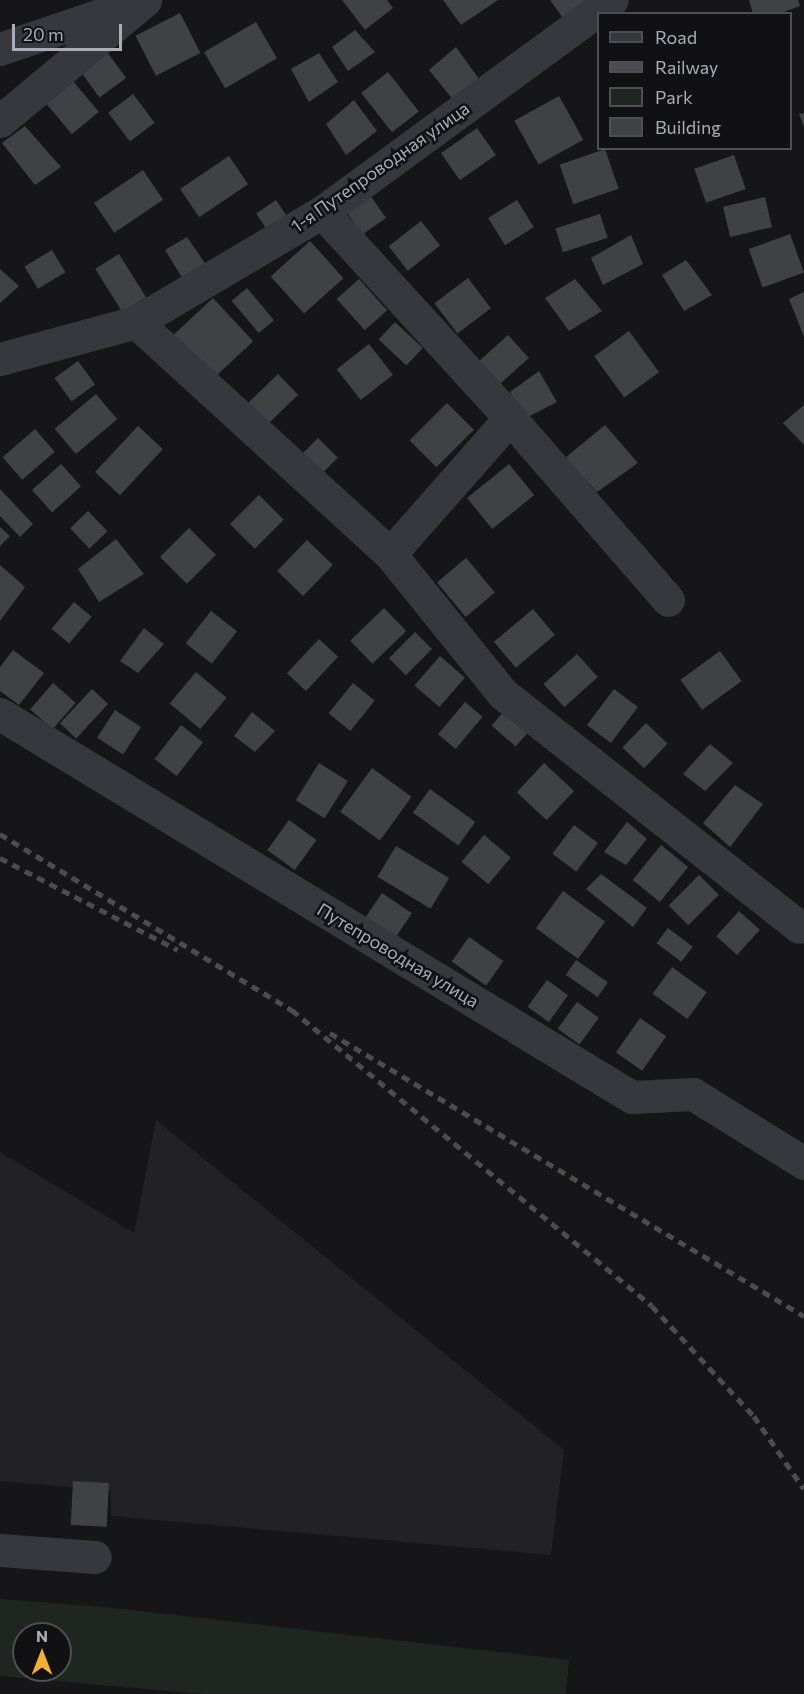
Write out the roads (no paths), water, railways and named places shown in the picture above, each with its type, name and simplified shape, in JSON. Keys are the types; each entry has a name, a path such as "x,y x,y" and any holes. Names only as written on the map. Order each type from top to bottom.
{"street":[{"path":"0,49 144,0"},
{"path":"0,121 144,0"},
{"name":"1-я Путепроводная улица","path":"0,358 136,322 321,212 612,0"},
{"path":"321,212 510,418 668,600"},
{"path":"136,322 390,554 502,693 799,927"},
{"path":"390,554 510,418"},
{"name":"Путепроводная улица","path":"0,714 632,1097 693,1094 804,1163"},
{"path":"0,1550 95,1557"}],"railway":[{"path":"0,834 292,1010 652,1306 754,1416 804,1489"},
{"path":"0,858 178,950"},
{"path":"330,1033 804,1316"}]}
